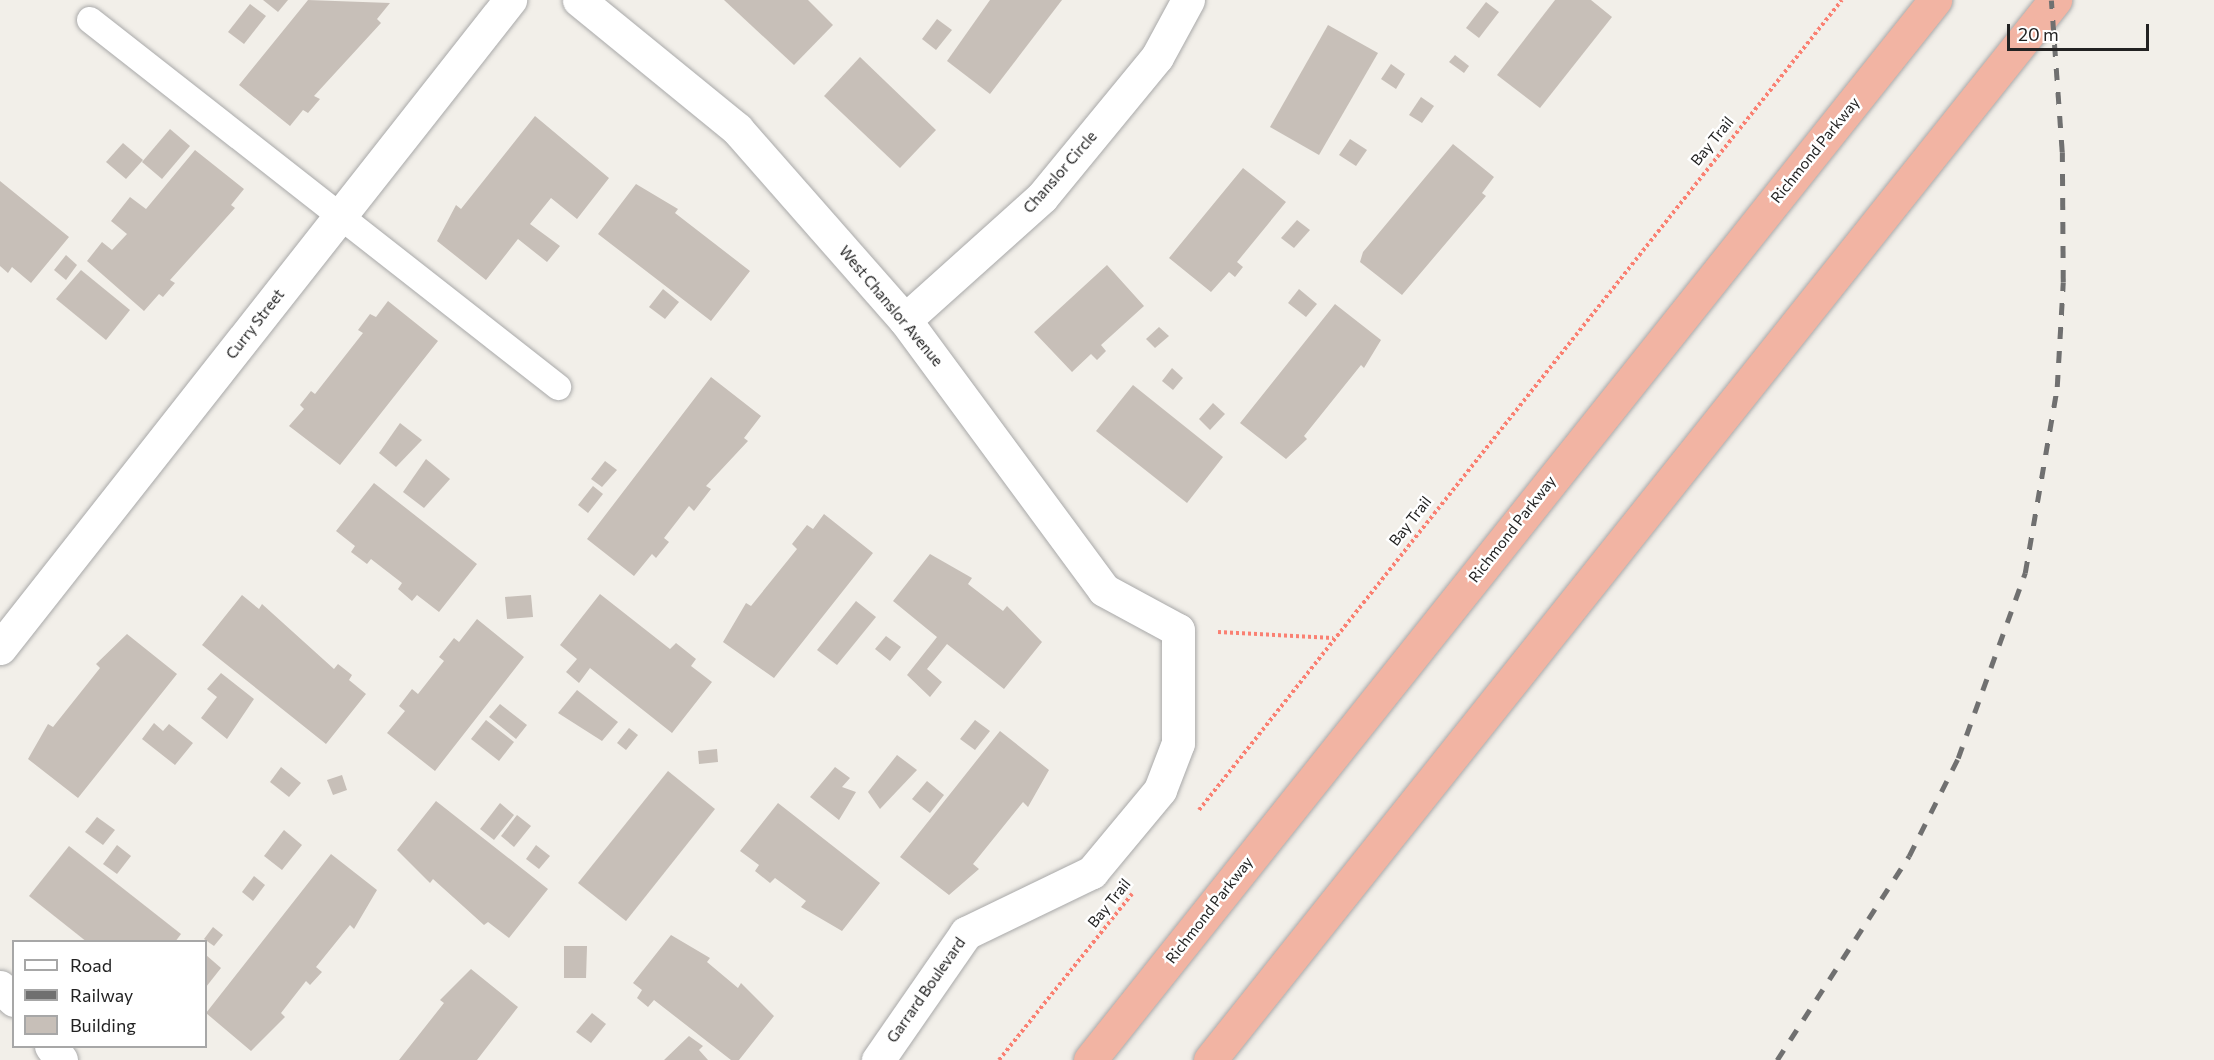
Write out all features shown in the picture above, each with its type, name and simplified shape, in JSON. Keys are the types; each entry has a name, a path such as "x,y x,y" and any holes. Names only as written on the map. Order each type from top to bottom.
{"highway":[{"name":"Richmond Parkway","path":"1090,1060 1935,0"},
{"path":"1210,1060 2055,0"}],"street":[{"name":"Curry Street","path":"0,648 510,0"},
{"name":"West Chanslor Avenue","path":"579,0 737,129 905,320 1104,590 1178,630"},
{"name":"Chanslor Circle","path":"905,320 1042,197 1157,57 1188,0"},
{"name":"Garrard Boulevard","path":"878,1060 966,933 1092,872 1160,790 1178,743 1178,630"},
{"path":"0,987 12,998"},
{"path":"52,1048 61,1060"}],"lane":[{"path":"90,20 558,387"}],"path":[{"name":"Bay Trail","path":"1191,821 1333,639 1842,0"},
{"path":"1178,630 1333,639"},
{"path":"1210,782 1213,793"},
{"name":"Bay Trail","path":"999,1060 1139,885"}],"building":[{"path":"263,0 288,0 278,12"},
{"path":"308,0 390,3 377,19 381,23 314,96 320,99 308,113 303,110 290,126 239,85"},
{"path":"724,0 808,0 833,25 794,65"},
{"path":"990,0 1062,0 990,94 947,61"},
{"path":"1555,0 1591,0 1612,17 1540,108 1497,75"},
{"path":"1486,2 1499,12 1479,38 1466,28"},
{"path":"250,4 266,16 244,44 228,32"},
{"path":"937,19 952,30 936,50 922,39"},
{"path":"1328,25 1378,53 1319,155 1270,127"},
{"path":"1455,55 1469,66 1464,73 1449,62"},
{"path":"860,57 936,130 900,168 824,96"},
{"path":"1391,64 1405,74 1396,89 1381,79"},
{"path":"1421,97 1434,106 1422,123 1409,115"},
{"path":"535,116 609,178 577,219 551,198 530,224 560,246 547,262 518,239 486,280 437,241 456,205 461,209"},
{"path":"170,129 190,146 162,179 142,162"},
{"path":"1350,139 1367,150 1356,166 1339,155"},
{"path":"123,143 143,160 126,179 106,162"},
{"path":"1453,144 1494,177 1482,193 1486,196 1402,295 1360,262 1363,252"},
{"path":"195,150 244,189 231,205 235,208 170,280 175,283 163,297 159,294 144,311 87,261 102,242 112,250 127,234 111,221 130,197 146,209"},
{"path":"1243,168 1286,202 1237,262 1243,267 1235,277 1229,272 1211,292 1169,258"},
{"path":"0,181 69,237 31,283 12,267 8,273 0,266"},
{"path":"636,184 678,209 675,213 750,271 711,321 598,234"},
{"path":"1297,220 1310,230 1294,248 1281,238"},
{"path":"66,255 77,265 66,280 54,270"},
{"path":"1107,265 1144,306 1101,345 1106,351 1097,360 1091,354 1072,372 1034,332"},
{"path":"81,270 130,310 106,340 56,299"},
{"path":"663,289 679,302 665,319 649,307"},
{"path":"1299,289 1317,304 1306,317 1288,303"},
{"path":"388,301 438,341 340,465 289,426 304,409 300,405 311,391 315,394 363,333 358,330 370,314 376,317"},
{"path":"1335,304 1381,340 1364,368 1361,365 1304,436 1307,439 1286,459 1240,423"},
{"path":"1159,327 1169,336 1155,348 1146,339"},
{"path":"1172,368 1183,378 1173,390 1162,381"},
{"path":"711,377 761,416 744,438 748,441 706,486 711,489 694,511 689,506 664,538 669,542 656,558 652,554 634,576 587,539"},
{"path":"1133,385 1223,457 1187,503 1096,431"},
{"path":"1213,403 1225,414 1210,430 1199,419"},
{"path":"400,423 422,440 396,467 379,453"},
{"path":"426,459 450,479 424,508 403,492"},
{"path":"605,461 617,470 602,487 591,479"},
{"path":"374,483 477,564 439,612 417,595 412,601 398,589 402,583 371,559 367,564 351,552 355,546 336,531"},
{"path":"593,486 603,494 588,513 578,505"},
{"path":"824,514 873,553 774,678 723,642 746,603 751,606 797,549 792,544 807,525 813,529"},
{"path":"930,554 972,578 968,584 1003,611 1007,606 1042,642 1004,689 947,644 927,669 942,682 930,697 907,675 937,637 893,601"},
{"path":"600,594 670,649 676,643 696,659 691,666 712,682 672,733 590,668 579,683 566,672 577,659 560,645"},
{"path":"242,595 259,609 262,604 334,669 338,664 352,675 349,680 366,694 326,744 202,645"},
{"path":"531,595 533,617 507,619 505,597"},
{"path":"856,601 876,617 837,665 817,650"},
{"path":"477,619 524,657 435,771 387,733 405,711 399,706 412,689 418,694 444,661 439,657 454,638 459,642"},
{"path":"127,634 177,674 78,798 28,759 48,724 53,727 100,668 96,664"},
{"path":"886,636 901,647 890,661 875,649"},
{"path":"221,673 254,699 227,739 201,718 217,697 207,689"},
{"path":"577,690 618,722 602,741 558,713"},
{"path":"500,704 527,725 516,739 489,717"},
{"path":"486,720 514,742 499,761 471,739"},
{"path":"975,720 990,731 975,750 960,739"},
{"path":"154,723 163,731 169,724 193,743 175,765 142,739"},
{"path":"629,728 638,735 626,750 617,743"},
{"path":"1000,731 1049,770 1028,807 1023,802 973,864 979,869 949,895 900,857"},
{"path":"717,749 718,762 699,764 698,751"},
{"path":"897,755 917,770 880,809 868,792"},
{"path":"281,767 301,783 289,797 270,782"},
{"path":"835,767 850,778 842,787 856,792 839,820 810,797"},
{"path":"668,771 715,809 626,921 578,883"},
{"path":"342,775 347,790 333,795 327,780"},
{"path":"927,781 944,795 930,813 912,799"},
{"path":"436,801 548,889 509,938 488,922 484,925 433,879 430,883 397,850"},
{"path":"500,803 514,815 494,840 480,829"},
{"path":"778,803 880,883 842,931 801,907 806,901 775,878 770,883 755,871 759,865 740,851"},
{"path":"517,815 531,826 514,847 501,836"},
{"path":"97,817 115,830 103,845 85,832"},
{"path":"284,830 302,845 282,870 264,856"},
{"path":"117,845 131,856 117,874 103,864"},
{"path":"536,845 550,856 539,869 526,859"},
{"path":"69,846 181,934 176,940 84,940 29,896"},
{"path":"331,854 377,890 354,929 350,925 316,967 322,972 310,985 306,981 281,1013 285,1017 251,1051 207,1012"},
{"path":"254,876 265,885 253,901 242,892"},
{"path":"213,927 223,935 214,946 204,939"},
{"path":"671,935 710,958 707,962 738,988 741,983 774,1016 739,1060 731,1060 654,1000 648,1007 637,998 642,990 633,983"},
{"path":"564,946 587,946 586,978 564,978"},
{"path":"207,956 221,968 207,986"},
{"path":"471,969 518,1007 477,1060 399,1060 444,1003 440,1000"},
{"path":"592,1013 606,1024 591,1043 576,1032"},
{"path":"689,1036 703,1046 699,1050 708,1060 664,1060"}],"railway":[{"path":"1777,1060 1909,856 1958,758 2025,573 2057,387 2063,282 2062,152 2051,0"}]}
